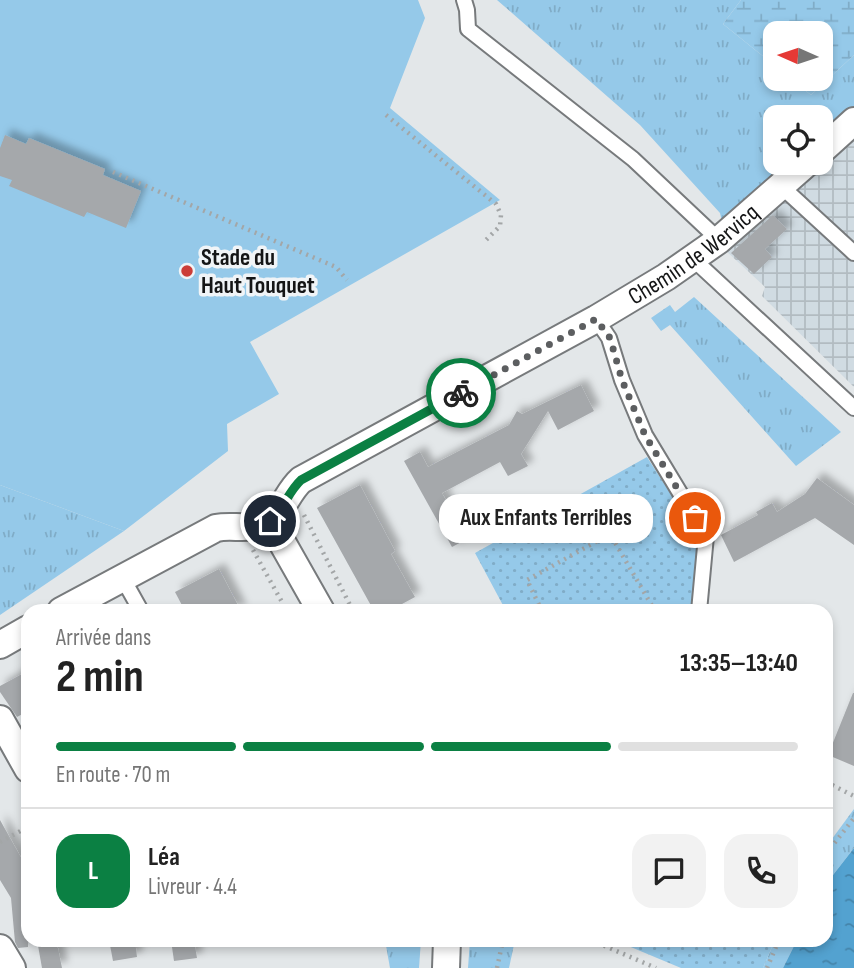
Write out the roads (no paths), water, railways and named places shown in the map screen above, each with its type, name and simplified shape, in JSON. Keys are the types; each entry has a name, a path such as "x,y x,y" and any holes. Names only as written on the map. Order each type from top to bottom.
{"street":[{"path":"833,140 854,121"},
{"name":"Chemin de Wervicq","path":"262,524 277,515 295,485 301,480 596,319 719,240 793,175"},
{"path":"74,604 216,528 262,524 316,604"},
{"path":"0,645 21,633"},
{"path":"0,719 21,756"},
{"path":"446,968 447,947"},
{"path":"0,948 12,968"}],"lane":[{"path":"464,0 468,29 633,159 719,240"},
{"path":"781,186 854,253"},
{"path":"692,258 854,408"},
{"path":"596,319 610,338 622,380 645,435 706,536 700,604"},
{"path":"122,577 137,604"}],"water":[{"path":"854,848 854,968 783,968 794,947 833,947 833,875"}],"place":[{"name":"Stade du Haut Touquet","path":"187,271"},
{"name":"Aux Enfants Terribles","path":"695,518"}]}
